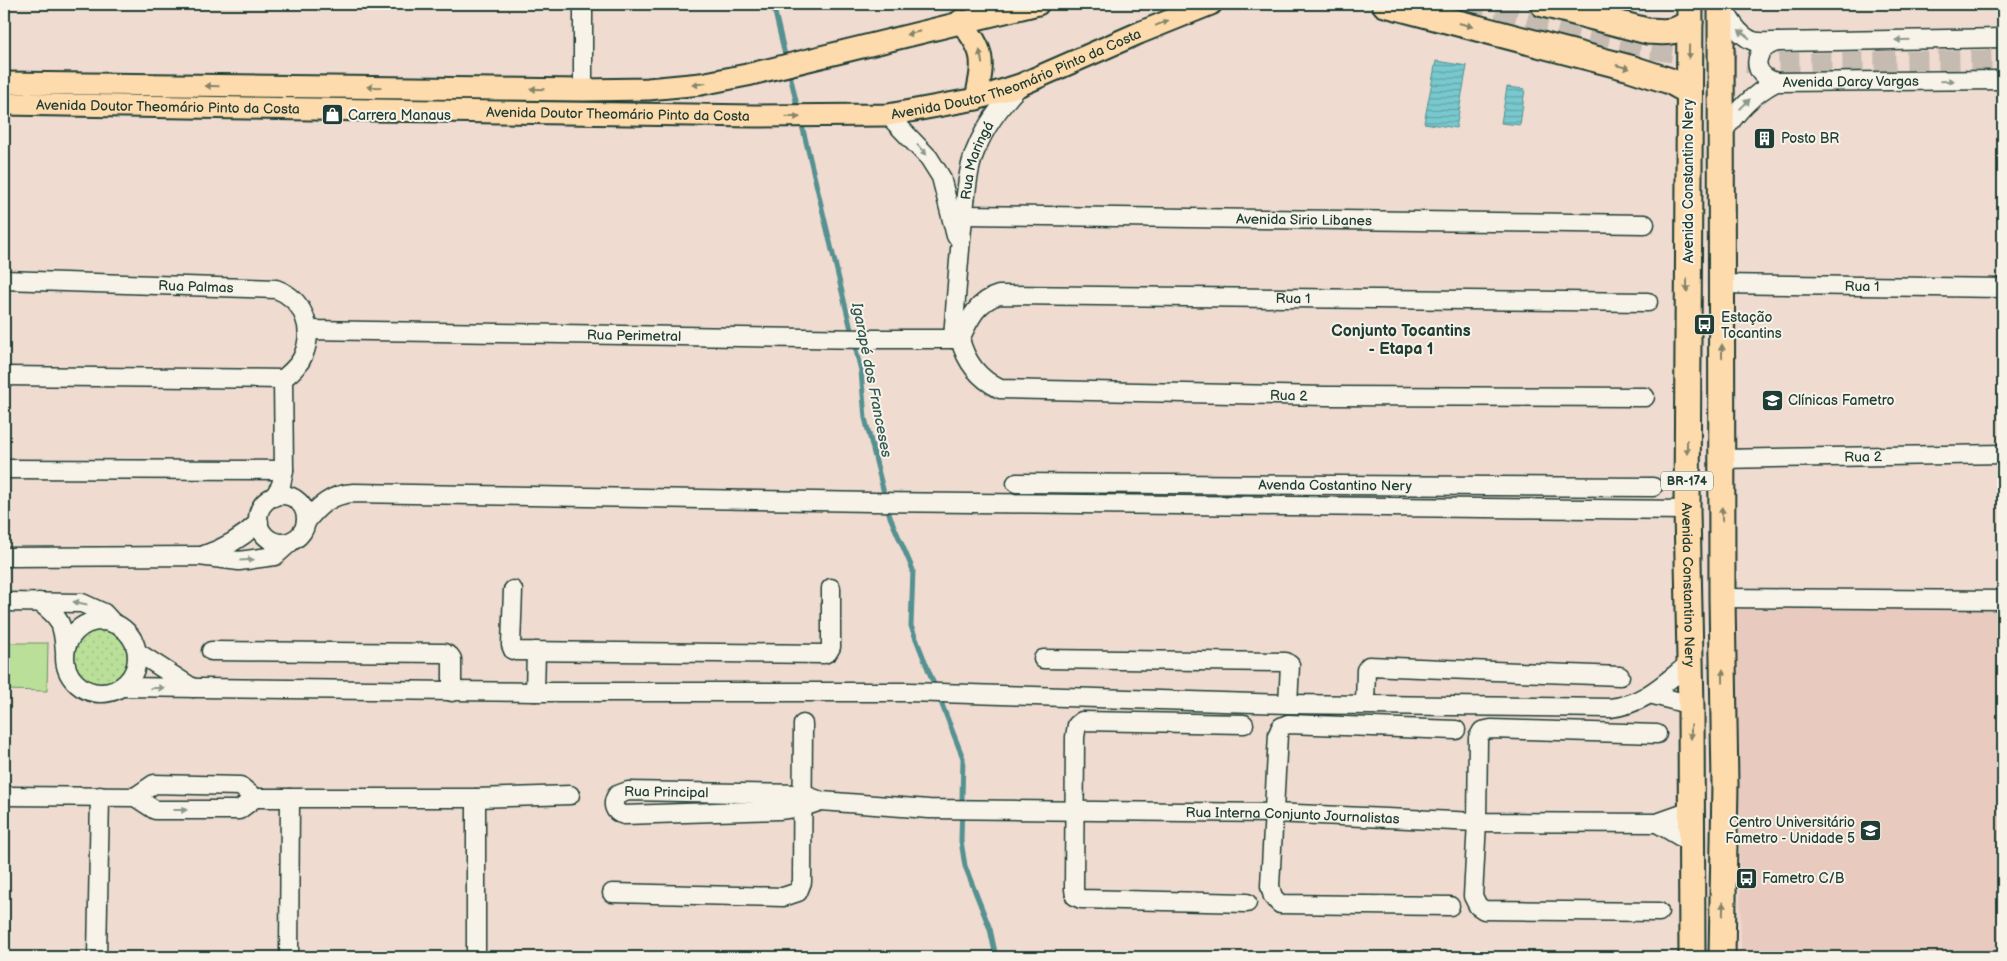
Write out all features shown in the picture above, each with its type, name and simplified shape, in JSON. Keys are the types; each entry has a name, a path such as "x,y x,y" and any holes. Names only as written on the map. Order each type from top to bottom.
{"highway":[{"path":"1385,4 1630,68 1670,81 1688,91"},
{"path":"1543,4 1648,31 1664,32 1679,30 1690,13"},
{"name":"BR-174","path":"1722,4 1722,598 1725,784 1722,957"},
{"name":"Avenida Constantino Nery","path":"1690,13 1688,91 1687,510 1691,704 1692,957"}],"main road":[{"name":"Avenida Doutor Theomário Pinto da Costa","path":"4,83 582,90 648,89 701,84 747,75 960,21 1038,4"},
{"name":"Avenida Doutor Theomário Pinto da Costa","path":"4,104 832,117 888,115 976,99 1020,85 1211,4"},
{"path":"960,21 977,44 982,56 982,72 976,99"}],"street":[{"path":"582,90 583,4"},
{"path":"1722,4 1740,32 1754,41 2003,38"},
{"path":"1776,82 1768,80 1761,74 1758,67 1758,59 1761,51 1767,45 1778,42"},
{"name":"Avenida Darcy Vargas","path":"1721,135 1739,109 1755,94 1776,82 2003,80"},
{"name":"Rua Maringá","path":"956,339 959,246 970,166 976,148 1006,100 1020,85"},
{"name":"Rua Maringá","path":"888,115 929,158 941,178 959,246"},
{"name":"Avenida Sirio Libanes","path":"964,214 1645,224"},
{"name":"Rua Palmas","path":"4,280 276,289 288,294 297,302 303,313 308,330"},
{"name":"Rua 1","path":"1721,284 2003,288"},
{"name":"Rua 1","path":"956,339 981,304 990,297 999,295 1648,302"},
{"path":"4,376 283,379 295,368 303,356 308,330"},
{"name":"Rua Perimetral","path":"308,330 956,339"},
{"name":"Rua 2","path":"956,339 977,373 1000,389 1317,395 1645,397"},
{"path":"199,556 224,548 244,535 258,522 262,507 274,497 281,485 284,470 283,379"},
{"name":"Rua 2","path":"1722,459 2003,454"},
{"path":"4,469 284,470"},
{"name":"Avenda Costantino Nery","path":"1016,483 1653,487"},
{"path":"306,522 324,502 344,493 921,503 1687,510"},
{"path":"4,557 199,556 239,561 258,560 275,556 304,530 306,514 297,501 290,497 274,497"},
{"path":"258,522 265,536 271,540 279,543 294,540"},
{"path":"513,590 512,648 516,651 824,654 831,647 831,588"},
{"path":"1722,598 2003,600"},
{"path":"4,602 82,603 104,613 114,624 130,635 137,652 136,666 131,678 121,688"},
{"path":"39,602 59,618 64,633 66,664 70,675 82,688 99,693 111,692 121,688 452,692 909,692 1288,704 1610,708 1632,704 1650,694 1690,662"},
{"path":"66,652 69,640 83,627 102,621 114,624"},
{"path":"211,651 444,653 452,659 452,692"},
{"path":"535,692 536,651"},
{"path":"137,652 193,688"},
{"path":"1043,659 1286,662 1290,665 1288,704"},
{"path":"1365,704 1366,670 1369,666 1620,676"},
{"path":"1650,694 1691,704"},
{"path":"1244,724 1082,721 1078,725 1075,737 1074,889 1075,896 1081,900 1248,903"},
{"path":"612,893 783,896 798,892 802,882 803,724"},
{"path":"1450,906 1280,904 1273,896 1270,886 1278,734 1281,727 1288,724 1456,730"},
{"path":"1656,734 1491,729 1482,732 1478,738 1477,822 1473,896 1478,906 1484,910 1659,912"},
{"path":"135,797 154,784 240,786 255,798"},
{"name":"Rua Principal","path":"802,800 779,810 624,815 619,814 613,805 617,795 628,791 802,800 821,801 929,809"},
{"path":"4,796 135,797 155,810 239,810 255,798 476,798 570,795"},
{"path":"97,957 100,796"},
{"path":"289,957 290,798"},
{"path":"476,798 476,957"},
{"name":"Rua Interna Conjunto Journalistas","path":"929,809 1273,813 1477,822 1657,823 1691,811"},
{"path":"1657,823 1691,843"}],"shaded area":[{"name":"Centro Universitário Fametro - Unidade 5","path":"1736,604 2003,606 2003,957 1741,957"}],"green space":[{"path":"100,625 112,628 122,634 128,644 131,656 128,668 122,678 112,684 100,687 88,684 78,678 72,668 69,656 72,644 78,634 88,628"},
{"path":"4,643 48,643 47,691 4,690"}],"water":[{"path":"1436,61 1467,66 1456,128 1424,123"},
{"path":"1507,87 1525,89 1520,125 1501,123"}],"waterway":[{"name":"Igarapé dos Franceses","path":"773,4 786,59"},
{"name":"Igarapé dos Franceses","path":"789,70 798,110"},
{"name":"Igarapé dos Franceses","path":"801,121 861,371 865,418 890,517 913,570 911,626 963,758 961,841 965,866 990,929 996,957"}],"tunnel":[{"path":"1465,4 1583,36 1630,46 1758,64 2003,60"}],"place":[{"name":"Carrera Manaus","path":"332,115"},
{"name":"Posto BR","path":"1765,138"},
{"name":"Estação Tocantins","path":"1705,325"},
{"name":"Clínicas Fametro","path":"1772,400"},
{"name":"Centro Universitário Fametro - Unidade 5","path":"1871,830"},
{"name":"Fametro C/B","path":"1746,878"}],"district":[{"name":"Conjunto Tocantins - Etapa 1","path":"1401,339"}]}
